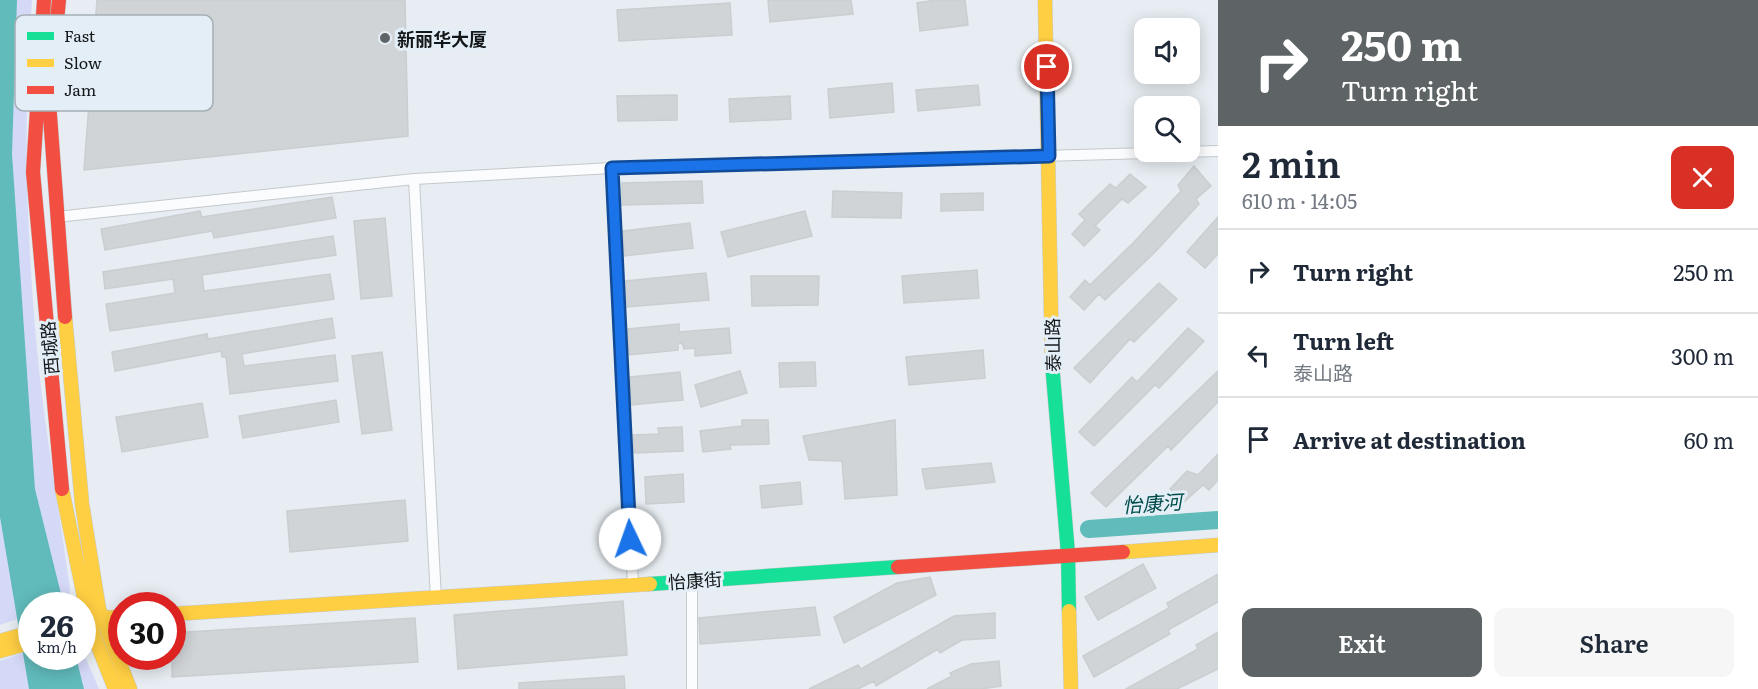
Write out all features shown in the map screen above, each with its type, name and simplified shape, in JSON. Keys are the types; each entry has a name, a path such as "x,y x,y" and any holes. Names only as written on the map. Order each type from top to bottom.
{"main road":[{"name":"西城路","path":"43,15 44,0"},
{"name":"西城路","path":"58,15 59,0"},
{"name":"泰山路","path":"1045,0 1052,387 1068,554 1071,689"},
{"name":"西城路","path":"37,111 33,172 63,501 85,592"},
{"name":"西城路","path":"50,111 56,217 89,592"},
{"name":"怡康街","path":"186,613 436,599 1218,545"},
{"name":"西城路","path":"96,628 130,689"},
{"name":"西城路","path":"96,634 115,689"},
{"path":"3,645 18,638"},
{"path":"3,645 18,643"}],"street":[{"path":"56,217 414,178 612,168 1218,151"},
{"path":"612,168 633,585"},
{"path":"414,178 436,599"},
{"path":"692,581 692,689"}],"shaded area":[{"path":"0,0 32,0 31,15 15,15 15,111 27,111 28,204 38,360 70,589 70,592 18,592 18,619 0,625"},
{"path":"18,655 18,670 91,670 99,689 0,689 0,661"}],"water":[{"path":"0,0 17,0 12,154 35,489 61,592 18,592 18,624 0,517"},
{"path":"26,670 79,670 84,689 29,689"}],"building":[{"path":"97,0 405,0 408,136 84,170 89,111 213,111 213,15 96,15"},
{"path":"768,0 851,0 853,14 770,22"},
{"path":"936,0 965,0 968,25 920,31 917,3"},
{"path":"730,3 732,35 619,41 617,10"},
{"path":"892,83 894,112 830,118 828,89"},
{"path":"978,85 980,105 918,111 916,90"},
{"path":"677,95 677,120 618,121 617,96"},
{"path":"790,96 791,119 730,122 729,99"},
{"path":"1194,166 1211,186 1196,199 1199,204 1157,250 1105,300 1099,294 1084,310 1070,297 1085,280 1090,285 1134,242 1181,191 1178,185"},
{"path":"1130,174 1146,187 1128,203 1122,199 1095,226 1100,230 1084,246 1072,234 1085,220 1079,214 1110,184 1116,188"},
{"path":"702,181 703,203 622,205 622,183"},
{"path":"833,191 902,193 901,218 832,217"},
{"path":"983,193 983,210 941,211 941,194"},
{"path":"332,197 336,218 214,238 212,231 105,250 101,229 200,211 202,217"},
{"path":"805,211 812,236 728,257 721,232"},
{"path":"1218,217 1218,254 1205,268 1187,252"},
{"path":"385,218 392,296 361,299 354,221"},
{"path":"690,223 693,248 624,256 623,231"},
{"path":"333,236 336,255 202,275 204,291 330,274 334,299 110,331 106,304 175,293 173,279 105,289 103,272"},
{"path":"977,270 979,298 904,303 902,276"},
{"path":"706,273 709,300 627,307 625,281"},
{"path":"751,276 819,276 818,305 752,306"},
{"path":"1159,283 1177,299 1134,342 1130,339 1090,383 1074,368"},
{"path":"332,318 335,338 242,354 244,366 335,355 338,381 230,394 226,357 222,357 221,351 115,371 112,352 207,334 208,339"},
{"path":"679,324 679,332 729,328 731,353 695,356 695,348 684,349 682,343 678,344 678,350 629,355 628,329"},
{"path":"1188,328 1204,341 1159,388 1155,385 1094,446 1079,432 1132,377 1137,382"},
{"path":"983,350 985,378 909,385 906,357"},
{"path":"382,352 392,430 362,434 352,356"},
{"path":"815,362 816,386 780,387 779,363"},
{"path":"740,371 747,393 701,407 695,385"},
{"path":"1218,371 1218,402 1171,450 1168,446 1106,507 1091,493"},
{"path":"680,372 683,400 631,405 630,377"},
{"path":"336,400 339,422 243,438 239,416"},
{"path":"202,403 208,437 122,452 116,417"},
{"path":"742,420 768,420 769,444 730,445 731,449 703,452 700,431 742,426"},
{"path":"895,420 897,495 845,499 842,461 809,460 803,436"},
{"path":"682,427 683,451 634,453 633,435 659,434 658,428"},
{"path":"1218,454 1218,480 1209,490 1203,485 1184,502 1170,489 1187,471 1198,475"},
{"path":"991,463 995,482 926,489 922,469"},
{"path":"683,474 684,502 646,504 645,477"},
{"path":"800,482 802,504 762,508 760,486"},
{"path":"405,500 408,541 290,552 287,511"},
{"path":"1143,564 1156,588 1098,620 1085,597"},
{"path":"1218,574 1218,602 1168,630 1170,634 1094,677 1083,656 1169,608 1167,603"},
{"path":"930,577 936,595 844,643 834,617 897,583"},
{"path":"623,601 627,655 458,669 454,615"},
{"path":"815,607 820,635 700,644 699,618"},
{"path":"995,613 995,638 962,640 940,653 938,649 876,686 874,681 858,689 809,689 858,665 861,669 954,616"},
{"path":"415,618 418,662 172,677 172,670 186,670 186,632"},
{"path":"1218,632 1218,669 1177,689 1126,689 1198,649 1196,645"},
{"path":"999,661 1001,686 981,689 927,689 952,676 950,673 971,664"},
{"path":"624,676 625,689 519,689 519,683"}],"waterway":[{"name":"怡康河","path":"1089,529 1218,520"}],"traffic: fast":[{"path":"1052,363 1068,554 1069,611"},
{"path":"650,584 898,567"}],"traffic: slow":[{"path":"1045,0 1052,363"},
{"path":"65,317 82,504 99,609 130,689"},
{"path":"62,489 90,626 115,689"},
{"path":"1123,552 1218,545"},
{"path":"186,613 650,584"},
{"path":"1069,611 1071,689"},
{"path":"96,622 102,618 108,618"},
{"path":"0,641 18,636"},
{"path":"0,651 18,646"}],"traffic: jam":[{"path":"43,15 44,0"},
{"path":"58,15 59,0"},
{"path":"37,111 33,172 62,489"},
{"path":"50,111 65,317"},
{"path":"898,567 1123,552"}],"place":[{"name":"新丽华大厦","path":"385,38"}],"route":[{"path":"630,539 612,168 1049,156 1047,67"}]}
